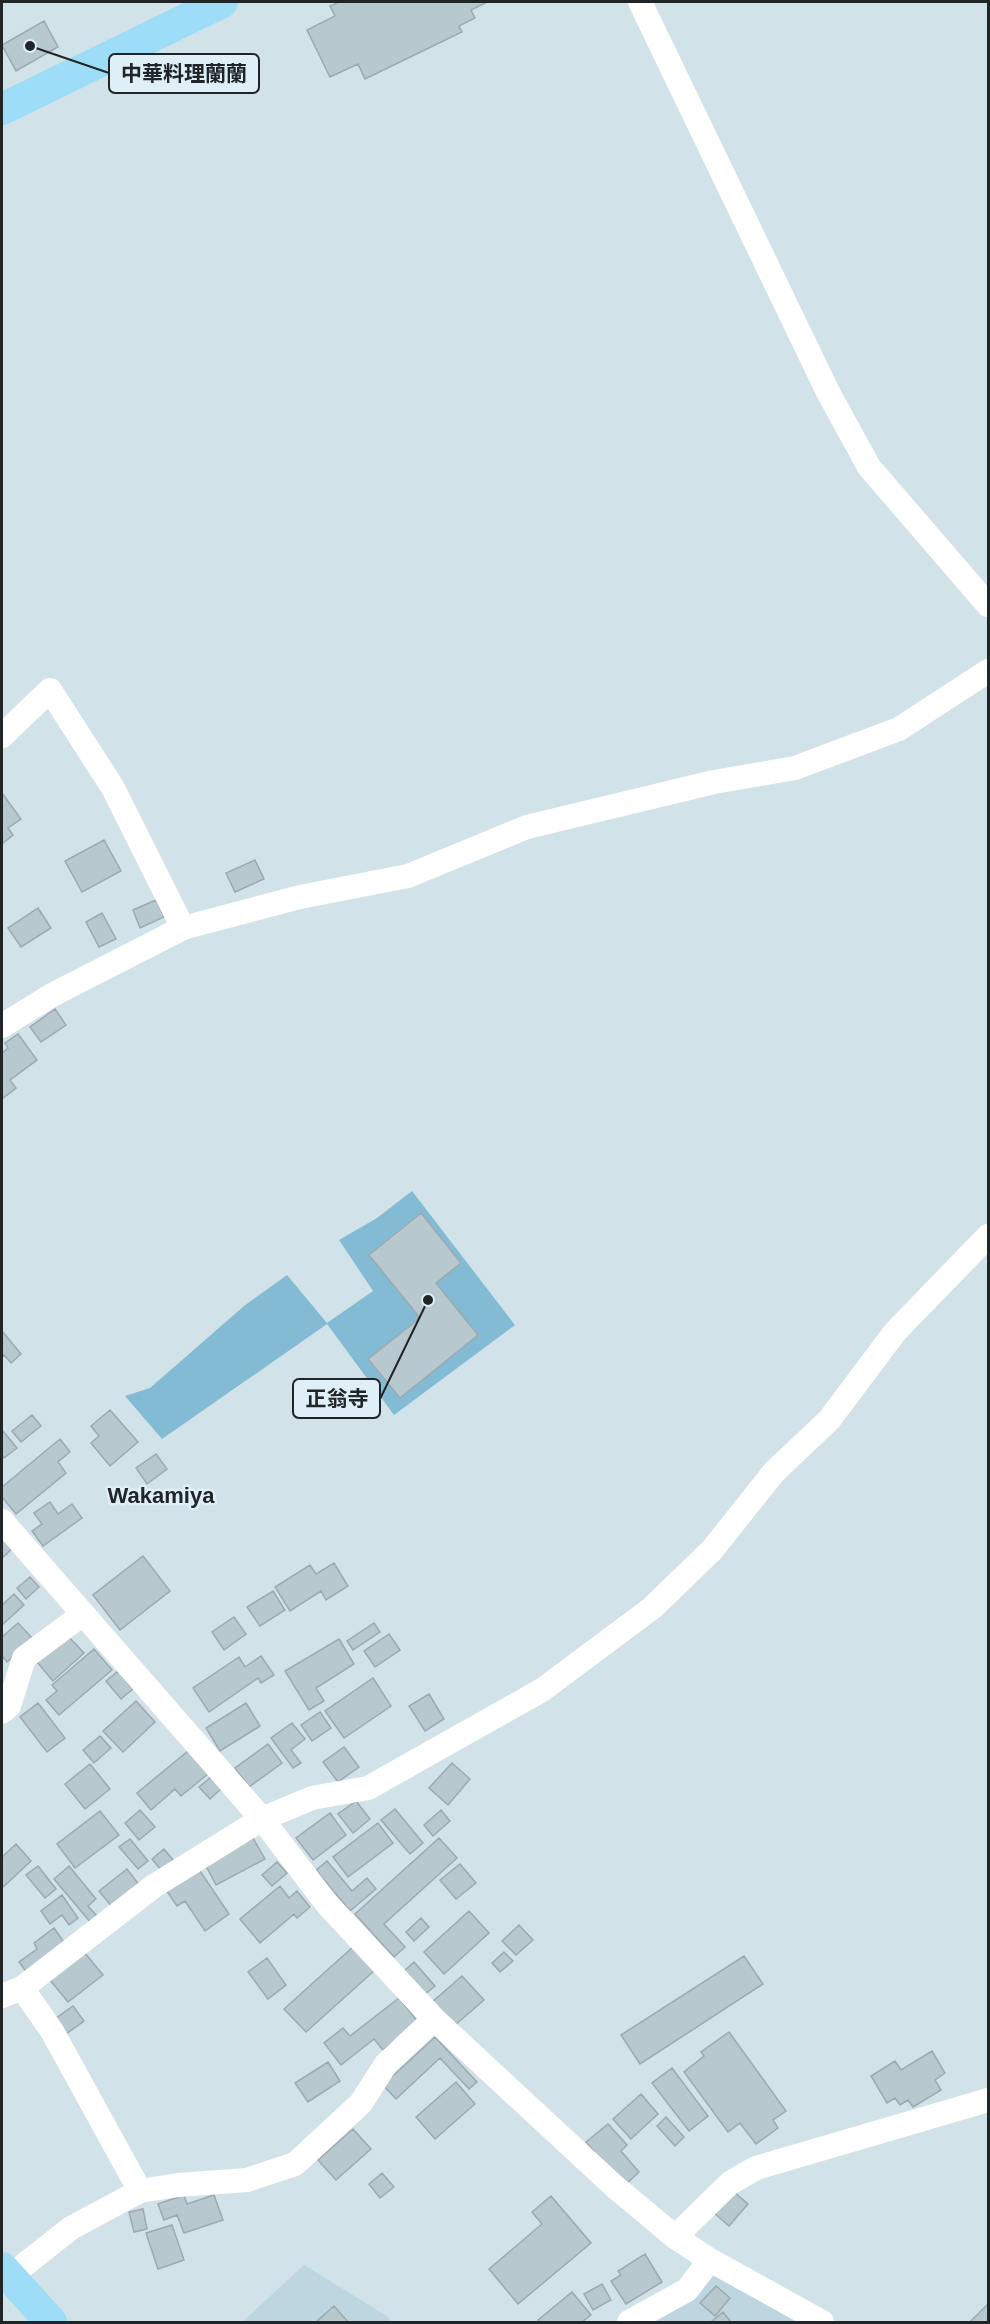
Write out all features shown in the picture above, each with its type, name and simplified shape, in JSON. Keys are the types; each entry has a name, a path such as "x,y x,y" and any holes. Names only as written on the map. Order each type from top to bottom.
{"main road":[{"path":"2,109 222,2"},
{"path":"5,2273 51,2322"}],"street":[{"path":"640,2 828,393 869,467 988,605"},
{"path":"2,1026 52,995 183,928 300,897 408,876 527,827 714,782 795,768 899,729 988,671"},
{"path":"2,736 50,690 112,788 183,928"},
{"path":"140,2191 52,2031 12,1992 154,1886 262,1820 312,1798 368,1788 543,1690 652,1608 712,1550 774,1472 829,1420 895,1332 988,1236"},
{"path":"2,1521 262,1820 327,1904 434,2019 568,2144 675,2237 710,2260 822,2322"},
{"path":"2,1712 9,1706 24,1659 83,1614"},
{"path":"5,2273 71,2228 140,2191 178,2185 247,2180 295,2164 361,2103 386,2064 434,2019"},
{"path":"675,2237 730,2183 756,2168 988,2100"},
{"path":"629,2322 687,2290 710,2260"}],"shaded area":[{"path":"412,1191 515,1325 394,1415 327,1324 162,1439 125,1396 150,1388 244,1306 287,1275 327,1323 373,1291 339,1240 377,1218"},
{"path":"710,2260 822,2322 629,2322"},
{"path":"304,2265 387,2316 392,2322 242,2322"}],"building":[{"path":"339,2 487,2 471,10 475,18 459,26 462,32 365,79 358,64 330,77 307,30 335,16 330,6"},
{"path":"44,21 58,47 16,71 2,45"},
{"path":"2,793 21,819 8,828 13,835 2,844"},
{"path":"104,840 121,871 82,892 65,861"},
{"path":"255,860 264,879 235,892 226,873"},
{"path":"156,900 164,917 140,928 133,910"},
{"path":"38,908 51,928 21,947 8,928"},
{"path":"102,913 116,939 99,947 86,922"},
{"path":"55,1009 66,1025 41,1042 30,1027"},
{"path":"18,1034 37,1060 10,1080 16,1088 2,1099 2,1053 8,1048 5,1043"},
{"path":"421,1213 461,1263 436,1283 478,1335 400,1398 368,1359 420,1318 369,1255"},
{"path":"2,1331 21,1354 11,1363 4,1355 2,1358"},
{"path":"110,1410 138,1442 110,1466 91,1443 99,1436 91,1426"},
{"path":"32,1415 41,1426 21,1442 12,1431"},
{"path":"2,1430 17,1448 4,1458 2,1455"},
{"path":"60,1439 70,1452 58,1462 66,1473 16,1514 2,1497 2,1487"},
{"path":"156,1454 167,1469 147,1484 136,1468"},
{"path":"50,1502 58,1514 72,1504 82,1518 43,1546 32,1531 42,1524 34,1513"},
{"path":"2,1536 12,1549 2,1558"},
{"path":"143,1556 170,1591 120,1630 93,1595"},
{"path":"334,1563 348,1586 326,1600 321,1591 290,1611 275,1587 310,1565 316,1574"},
{"path":"30,1577 39,1587 26,1599 17,1588"},
{"path":"273,1591 285,1610 260,1626 247,1607"},
{"path":"14,1594 24,1605 2,1625 2,1605"},
{"path":"234,1617 246,1634 224,1650 212,1632"},
{"path":"18,1623 33,1639 7,1662 2,1656 2,1637"},
{"path":"374,1623 380,1632 353,1650 347,1641"},
{"path":"389,1634 400,1650 375,1667 364,1651"},
{"path":"67,1635 84,1653 53,1681 37,1662"},
{"path":"339,1639 354,1664 316,1688 324,1701 309,1710 285,1671"},
{"path":"94,1649 112,1670 59,1715 46,1700 57,1691 52,1685"},
{"path":"261,1656 274,1675 261,1683 258,1678 209,1712 193,1688 239,1657 245,1667"},
{"path":"118,1671 133,1689 121,1699 106,1681"},
{"path":"373,1678 391,1706 344,1738 325,1711"},
{"path":"429,1694 444,1719 425,1731 409,1706"},
{"path":"136,1701 155,1722 123,1752 103,1731"},
{"path":"38,1703 65,1738 47,1752 20,1717"},
{"path":"246,1703 260,1726 220,1751 206,1728"},
{"path":"320,1712 331,1728 312,1741 301,1725"},
{"path":"292,1723 305,1739 291,1750 301,1763 293,1768 271,1738"},
{"path":"100,1736 111,1748 94,1763 83,1750"},
{"path":"268,1744 282,1763 249,1787 235,1768"},
{"path":"344,1747 359,1767 338,1782 323,1762"},
{"path":"188,1751 208,1774 181,1796 175,1789 151,1810 137,1793"},
{"path":"452,1763 470,1779 448,1805 429,1788"},
{"path":"90,1764 110,1789 85,1809 65,1784"},
{"path":"211,1777 221,1789 210,1799 199,1787"},
{"path":"356,1801 370,1819 353,1833 338,1814"},
{"path":"395,1809 423,1843 410,1854 381,1820"},
{"path":"140,1810 155,1827 139,1840 125,1823"},
{"path":"441,1810 450,1821 433,1836 424,1825"},
{"path":"100,1811 119,1835 75,1868 57,1844"},
{"path":"330,1813 346,1835 313,1860 296,1838"},
{"path":"378,1823 393,1843 348,1877 333,1857"},
{"path":"253,1838 265,1859 216,1885 205,1864"},
{"path":"439,1838 457,1858 384,1924 405,1947 394,1957 355,1914"},
{"path":"130,1839 148,1861 138,1869 119,1847"},
{"path":"16,1844 31,1861 2,1888 2,1857"},
{"path":"164,1849 174,1861 162,1871 152,1859"},
{"path":"327,1861 352,1891 367,1878 376,1889 350,1911 316,1870"},
{"path":"277,1862 287,1873 272,1886 262,1875"},
{"path":"460,1864 476,1883 456,1899 440,1880"},
{"path":"38,1866 56,1889 45,1898 26,1875"},
{"path":"69,1866 96,1899 88,1906 98,1917 91,1923 54,1879"},
{"path":"198,1868 229,1914 205,1931 185,1901 177,1906 166,1890"},
{"path":"127,1869 140,1886 113,1908 99,1891"},
{"path":"280,1886 289,1898 297,1891 310,1907 297,1918 294,1914 260,1943 240,1919"},
{"path":"62,1895 78,1918 69,1925 62,1915 50,1924 41,1911"},
{"path":"469,1911 489,1933 444,1974 424,1952"},
{"path":"421,1918 429,1927 414,1941 406,1932"},
{"path":"519,1925 533,1940 516,1955 502,1941"},
{"path":"54,1928 66,1945 27,1973 19,1962 37,1949 34,1943"},
{"path":"354,1946 375,1970 306,2032 284,2009"},
{"path":"504,1952 513,1961 500,1972 492,1963"},
{"path":"85,1953 103,1975 68,2002 50,1980"},
{"path":"744,1956 763,1984 640,2064 621,2035"},
{"path":"267,1958 286,1985 268,1999 248,1972"},
{"path":"414,1962 435,1986 424,1995 404,1971"},
{"path":"462,1976 484,2000 454,2026 432,2002"},
{"path":"399,1998 418,2022 383,2050 374,2039 341,2065 324,2043 343,2028 350,2036"},
{"path":"73,2006 84,2021 66,2034 55,2019"},
{"path":"729,2032 786,2111 773,2120 778,2128 756,2144 740,2123 728,2132 684,2072 704,2056 701,2052"},
{"path":"435,2037 477,2082 469,2089 440,2058 396,2099 383,2085"},
{"path":"932,2051 945,2073 935,2080 941,2090 913,2107 908,2100 900,2105 895,2098 887,2103 871,2076 895,2061 901,2070"},
{"path":"328,2062 340,2081 308,2102 295,2083"},
{"path":"672,2068 708,2116 689,2131 652,2083"},
{"path":"456,2082 475,2104 435,2139 416,2117"},
{"path":"641,2094 658,2114 631,2139 613,2119"},
{"path":"666,2117 684,2137 675,2146 657,2126"},
{"path":"608,2124 627,2145 621,2151 639,2172 624,2186 586,2142"},
{"path":"353,2129 371,2149 336,2180 318,2160"},
{"path":"382,2173 394,2187 380,2198 369,2184"},
{"path":"733,2191 748,2204 729,2226 714,2213"},
{"path":"184,2195 187,2204 214,2195 223,2220 184,2233 177,2215 164,2220 158,2204"},
{"path":"551,2196 591,2243 518,2304 489,2269 542,2224 532,2212"},
{"path":"143,2209 147,2229 134,2232 129,2212"},
{"path":"172,2225 184,2260 158,2269 146,2233"},
{"path":"645,2254 662,2282 626,2304 611,2281 621,2275 618,2271"},
{"path":"602,2284 611,2300 593,2310 584,2294"},
{"path":"716,2286 730,2298 715,2316 700,2303"},
{"path":"572,2292 591,2315 582,2322 540,2322 538,2320"},
{"path":"988,2304 988,2322 970,2322"},
{"path":"334,2306 348,2322 316,2322"},
{"path":"723,2312 731,2322 711,2322"}],"place":[{"name":"中華料理蘭蘭","path":"30,46"},
{"name":"正翁寺","path":"428,1300"}],"district":[{"name":"Wakamiya","path":"161,1495"}]}
